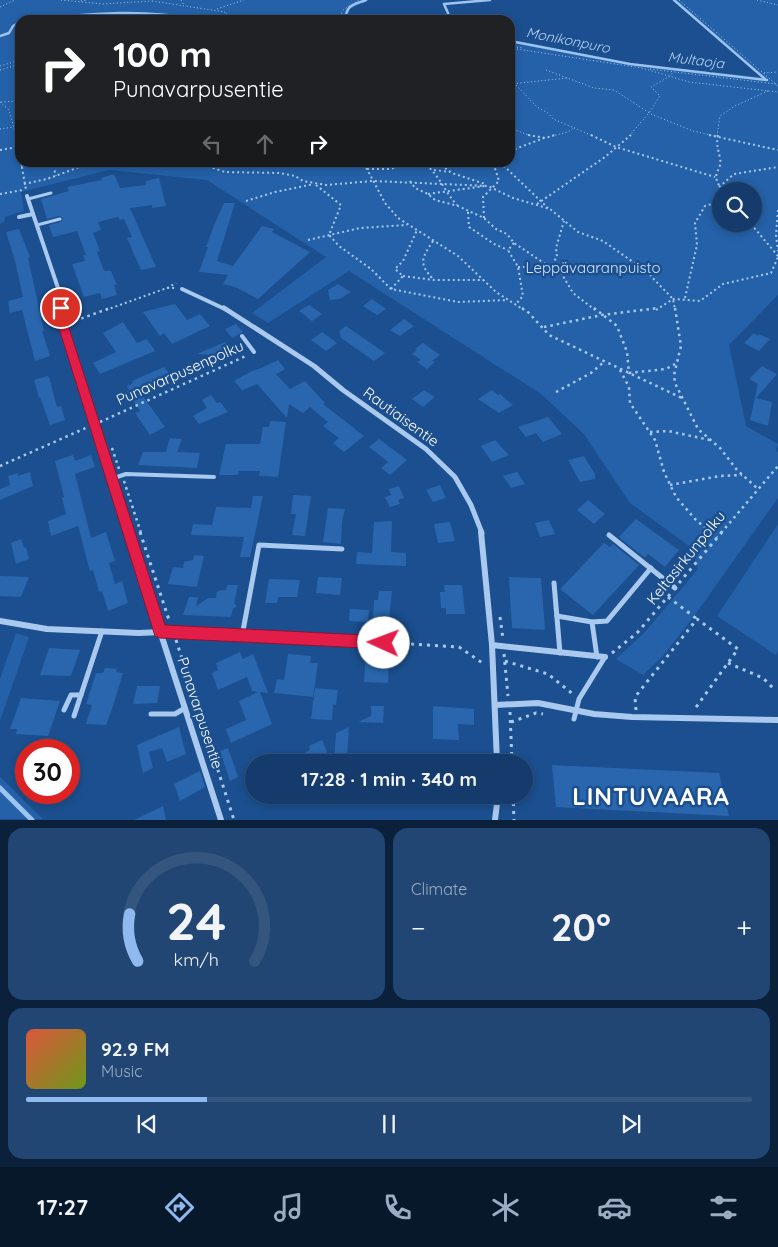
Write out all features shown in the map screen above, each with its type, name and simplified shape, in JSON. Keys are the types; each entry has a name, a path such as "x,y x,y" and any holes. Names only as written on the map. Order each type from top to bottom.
{"street":[{"name":"Punavarpusentie","path":"28,198 59,291 63,325 93,425 221,820"},
{"path":"19,217 33,214"},
{"name":"Rautiaisentie","path":"182,289 230,311 314,366 343,390 426,449 455,477 471,505 482,534 492,645 497,754"},
{"path":"0,621 47,629 139,633 173,631 402,643"},
{"path":"492,645 605,657"},
{"path":"495,705 538,703 594,714 636,717 778,720"},
{"path":"495,820 497,804"}],"lane":[{"path":"28,198 51,193"},
{"path":"37,225 60,219"},
{"path":"242,336 254,352"},
{"path":"111,479 122,475 214,477"},
{"path":"608,535 675,588"},
{"path":"242,636 259,545 342,549"},
{"path":"557,616 592,622 607,621 651,568"},
{"path":"554,583 560,653"},
{"path":"592,622 597,656"},
{"path":"74,716 102,631"},
{"path":"574,720 579,699 605,657"},
{"path":"64,710 71,695 81,695"},
{"path":"151,714 174,714 185,708"}],"path":[{"path":"0,6 15,0"},
{"path":"61,0 103,4 152,1"},
{"path":"76,1 87,0"},
{"path":"148,0 244,15"},
{"path":"181,0 185,6"},
{"path":"215,10 244,0"},
{"path":"341,15 343,10 359,0"},
{"path":"679,0 777,85"},
{"path":"757,0 778,5"},
{"path":"226,13 231,5"},
{"path":"515,48 672,72 777,85"},
{"path":"515,48 642,68 689,82 778,92"},
{"path":"0,66 15,62"},
{"path":"0,70 15,66"},
{"path":"546,70 594,88 614,90 651,114 693,131 778,150"},
{"path":"536,205 616,147 651,114 660,96 651,86 669,76 672,72"},
{"path":"762,73 778,72"},
{"path":"515,84 569,78"},
{"path":"515,84 553,119 575,127 616,147 715,178"},
{"path":"717,182 715,178 721,160 716,146 720,116 736,106 769,91"},
{"path":"0,102 15,101"},
{"path":"0,102 8,108 15,137"},
{"path":"0,129 15,127"},
{"path":"515,149 556,134 566,134 575,127"},
{"path":"515,129 532,137 545,138"},
{"path":"0,150 15,149"},
{"path":"21,167 28,198"},
{"path":"54,167 56,176"},
{"path":"24,184 56,176 80,167"},
{"path":"210,167 225,172 280,173 295,176 303,181 315,184 337,185 373,181 488,186"},
{"path":"364,167 385,203 398,218 458,256 496,292 530,313 550,335 684,400"},
{"path":"367,169 390,169 397,167"},
{"path":"430,167 494,188 513,198 550,209"},
{"path":"444,167 452,173"},
{"path":"484,218 483,197 499,181 495,167"},
{"path":"505,167 564,221 578,232 603,242 646,271 673,299 681,346 674,375 675,383 698,429 720,448 742,474 758,489"},
{"path":"725,182 734,174 778,168"},
{"path":"434,170 445,192 458,206 484,218 496,229 508,234 514,243 550,267 560,271 573,293 617,326 624,340 629,373"},
{"path":"410,182 415,188 428,194 435,200 458,206"},
{"path":"246,201 275,192 315,184"},
{"path":"315,184 341,206 329,235"},
{"path":"428,194 488,186"},
{"path":"0,194 25,189"},
{"path":"685,298 697,245 696,223 705,206 712,204"},
{"path":"778,210 776,234 778,251"},
{"path":"468,212 469,227 494,244 508,250 518,267 522,296 516,304"},
{"path":"550,267 557,257 556,248 564,221"},
{"path":"308,240 372,226 408,225"},
{"path":"417,230 410,238 402,265 394,269 403,276 434,280 483,280"},
{"path":"543,327 602,315 656,310 673,299 700,300 723,284 771,273 778,257 758,232"},
{"path":"329,235 339,246 371,269 391,289 458,302 509,300"},
{"path":"433,241 423,256 424,269 434,280"},
{"path":"508,250 514,243"},
{"path":"518,267 550,267"},
{"path":"391,289 403,276"},
{"path":"63,325 178,283"},
{"path":"167,288 182,289"},
{"path":"68,313 72,331"},
{"name":"Punavarpusenpolku","path":"0,466 254,352"},
{"path":"556,392 591,373 604,361"},
{"path":"629,373 666,368 676,364"},
{"path":"619,368 628,387 630,403 654,440 664,472 676,497 695,519 717,538"},
{"path":"102,421 105,430"},
{"path":"650,432 668,431 711,440"},
{"path":"108,439 122,475 234,820"},
{"name":"Keltasirkunpolku","path":"605,657 627,644 647,624 778,466"},
{"path":"670,485 742,474"},
{"path":"668,597 738,649 693,710 690,718"},
{"path":"498,608 504,646 511,722 512,754"},
{"path":"156,617 166,613"},
{"path":"636,717 635,697 697,619"},
{"path":"402,643 459,647 480,663 505,666"},
{"path":"505,661 548,674 579,699"},
{"path":"728,663 762,678 775,690"},
{"path":"513,804 514,820"}],"green space":[{"name":"Leppävaaranpuisto","path":"0,0 369,0 350,9 348,15 15,15 15,167 515,167 515,42 625,63 761,77 674,0 778,0 778,295 729,345 746,426 778,444 776,450 778,453 778,498 692,619 663,656 643,675 616,659 645,632 698,569 695,562 696,551 630,503 584,434 541,394 349,271 268,323 252,313 326,257 207,180 109,170 21,192 24,211 5,217 4,222 0,224"},
{"path":"778,524 778,651 776,655 717,616"},
{"path":"16,633 29,637 0,721 0,679"},
{"path":"0,777 15,792 15,804 28,804 43,819 0,819"}],"building":[{"path":"114,174 120,188 146,185 146,181 159,178 166,206 152,208 152,205 130,208 156,267 141,270 127,238 132,237 124,219 120,220 118,217 98,222 101,230 93,233 100,251 97,252 104,271 111,271 117,285 114,285 117,295 102,299 100,293 84,297 72,264 85,261 83,255 86,255 77,231 53,237 49,225 61,222 63,218 60,216 47,219 41,199 69,191 67,187 102,180 101,178"},
{"path":"224,203 235,203 217,261 233,266 262,226 274,229 272,232 310,252 258,299 235,287 223,284 228,275 199,272 208,247 206,247"},
{"path":"19,229 30,257 28,258 44,331 42,331 50,356 35,361 22,310 10,313 8,301 23,297 6,232"},
{"path":"338,284 351,292 340,299 330,300 328,290"},
{"path":"372,299 386,309 377,315 363,306"},
{"path":"175,304 187,320 200,314 210,326 172,344 164,333 160,336 143,312"},
{"path":"309,305 322,314 312,321 299,311"},
{"path":"404,319 414,326 400,336 390,330"},
{"path":"123,322 137,343 147,339 155,351 100,374 93,363 116,352 103,333"},
{"path":"236,324 243,332 232,338 225,329"},
{"path":"346,326 385,353 374,361 341,338 339,331"},
{"path":"322,332 337,343 326,351 311,340"},
{"path":"754,333 770,339 759,351 744,343"},
{"path":"225,342 232,352 217,359 214,355 197,354"},
{"path":"423,343 440,355 432,361 435,362 427,369 417,362 421,360 412,354"},
{"path":"278,360 285,369 276,374 290,389 305,381 325,403 323,404 364,436 344,452 333,443 339,438 323,426 328,422 310,407 303,413 289,404 287,418 257,384 242,390 234,381"},
{"path":"762,366 777,374 756,398 772,402 768,426 750,420 758,384 749,379"},
{"path":"164,367 171,376 140,392 165,427 150,435 135,413 140,411 127,391 129,390 127,386 133,383 132,381"},
{"path":"49,377 57,407 61,406 65,420 50,425 34,380"},
{"path":"424,390 435,397 423,407 412,399"},
{"path":"492,390 513,405 499,413 478,399"},
{"path":"211,395 228,412 199,424 193,416 207,408 202,400"},
{"path":"548,417 562,434 543,442 536,433 526,437 518,427"},
{"path":"270,421 286,422 278,477 259,476 260,471 239,471 238,475 219,475 226,444 260,444 263,427 269,427"},
{"path":"170,438 182,439 177,452 200,453 197,468 138,465 143,452 166,452"},
{"path":"379,439 407,460 390,475 381,468 388,462 369,447"},
{"path":"495,440 509,455 492,462 481,446"},
{"path":"73,455 75,461 91,455 95,467 75,474 91,538 106,532 115,561 109,563 115,584 122,581 128,603 108,611 102,591 99,592 93,570 90,571 78,526 51,536 48,521 66,514 55,461"},
{"path":"584,456 595,474 595,479 580,482 568,460"},
{"path":"30,472 33,486 0,500 0,489 10,485 8,476 18,473 18,476"},
{"path":"517,472 525,484 511,488 503,476"},
{"path":"440,485 446,498 433,502 426,490"},
{"path":"399,486 404,498 398,500 400,504 390,507 385,497 391,495 389,489"},
{"path":"293,495 311,496 305,536 292,535 296,514 291,514"},
{"path":"253,496 263,496 250,557 240,557 244,537 191,535 193,524 212,525 216,507 251,508"},
{"path":"588,500 605,514 594,524 577,510"},
{"path":"328,508 345,509 342,522 341,544 323,542"},
{"path":"636,519 679,550 665,567 648,554 645,558 619,537"},
{"path":"549,520 555,534 540,537 535,523"},
{"path":"392,521 391,552 406,553 406,566 356,564 357,552 372,553 374,522"},
{"path":"450,522 455,541 438,543 434,524"},
{"path":"21,539 24,548 26,547 29,559 16,564 11,543"},
{"path":"604,543 610,547 613,544 639,565 593,615 560,589"},
{"path":"194,555 204,556 197,587 168,584 173,567 183,568 184,562 193,560"},
{"path":"0,576 29,577 21,597 0,596"},
{"path":"318,577 342,578 340,595 316,593"},
{"path":"509,577 541,578 545,630 512,628"},
{"path":"269,579 300,580 297,597 278,597 277,603 265,603"},
{"path":"227,585 238,585 234,603 237,606 233,609 231,617 183,615 189,597 198,597 196,606 208,598 216,598 217,592 226,590"},
{"path":"444,585 462,585 465,614 446,614 446,608 441,608 440,592 445,592"},
{"path":"379,591 392,591 389,620 373,619 374,600 378,600"},
{"path":"350,609 369,610 368,622 349,621"},
{"path":"49,648 80,650 71,676 40,675"},
{"path":"240,652 243,659 253,654 268,693 260,692 272,724 231,743 226,729 246,720 239,701 258,692 252,691 247,677 218,690 212,673 218,670 216,663"},
{"path":"288,654 311,656 310,663 318,663 313,697 274,693 277,679 284,680"},
{"path":"366,654 389,655 388,683 364,682"},
{"path":"105,668 117,669 116,672 123,673 113,706 106,725 86,724 92,705 86,704 96,673 103,673"},
{"path":"137,686 160,686 157,703 133,704"},
{"path":"315,688 338,690 336,705 333,704 332,720 311,719"},
{"path":"21,698 60,701 48,736 16,734 17,729 10,729"},
{"path":"371,706 384,706 383,723 358,722 371,716"},
{"path":"433,706 474,709 474,725 458,724 459,740 433,739"},
{"path":"179,727 186,754 167,762 162,748 149,752 153,768 143,773 137,745"},
{"path":"349,727 347,754 335,754 336,733"},
{"path":"322,740 328,754 304,754 310,750 309,746"},
{"path":"228,748 238,777 230,781 220,751"},
{"path":"552,765 719,773 729,816 556,807"},
{"path":"200,771 205,787 180,801 174,784"},
{"path":"163,806 166,820 134,820"}],"waterway":[{"path":"346,15 349,8 354,4 366,0"},
{"path":"449,15 444,4 490,0"},
{"path":"674,0 765,79"},
{"name":"Monikonpuro","path":"88,15 120,13 171,15"},
{"name":"Monikonpuro","path":"0,36 9,33 15,25"},
{"name":"Multaoja","path":"515,42 630,64 767,80"},
{"path":"0,788 32,820"}],"district":[{"name":"LINTUVAARA","path":"651,797"}],"route":[{"path":"61,308 63,325 93,425 160,631 384,643"}]}
